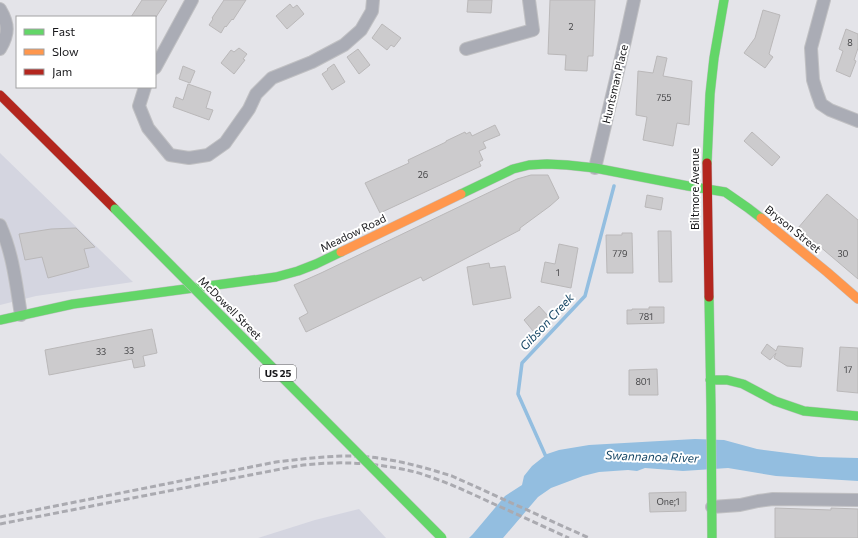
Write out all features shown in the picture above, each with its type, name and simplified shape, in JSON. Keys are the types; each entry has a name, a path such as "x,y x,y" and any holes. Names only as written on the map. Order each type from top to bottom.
{"main road":[{"name":"Biltmore Avenue","path":"712,538 711,407 706,189 710,94 716,45 724,0"},
{"name":"McDowell Street","path":"0,95 442,538"},
{"name":"Meadow Road","path":"0,320 73,304 240,282 298,271 316,264 513,169 529,165 547,164 595,168 706,189"},
{"name":"Bryson Street","path":"706,189 725,192 741,203 827,272 858,299"},
{"path":"710,380 727,380 743,384 775,401 804,411 858,416"}],"street":[{"path":"156,66 192,0"},
{"path":"145,88 139,106 148,128 170,155 189,158 208,156 225,143 249,109 256,94 272,78 312,62 344,45 361,30 372,11 373,0"},
{"path":"466,49 533,30 529,0"},
{"name":"Huntsman Place","path":"595,168 634,0"},
{"path":"824,0 811,48 813,80 821,104 830,110 858,121"},
{"path":"0,9 7,24 6,36 0,49"},
{"path":"0,226 6,239 12,260 21,315"},
{"path":"712,507 740,505 773,499 858,500"}],"shaded area":[{"path":"0,153 133,282 36,296 0,305"},
{"path":"359,509 386,538 258,538 315,520"}],"water":[{"name":"Swannanoa River","path":"695,439 724,440 757,449 819,457 858,458 858,481 776,476 728,468 683,471 645,468 637,471 628,470 599,472 583,476 551,488 538,497 503,538 469,538 505,496 522,485 524,476 532,466 547,454 559,450 589,445"}],"building":[{"path":"142,0 167,0 156,17 132,16"},
{"path":"224,0 246,0 233,20 232,19 226,27 225,26 221,33 209,25"},
{"path":"468,0 492,0 491,13 467,12"},
{"path":"550,0 595,0 593,56 588,56 587,71 565,70 566,55 548,54"},
{"path":"290,4 293,8 297,5 304,14 287,29 276,16"},
{"path":"763,10 780,15 769,54 773,57 765,68 744,53 755,38"},
{"path":"382,24 401,38 394,47 391,45 387,50 372,38"},
{"path":"846,29 858,34 858,48 854,60 856,61 850,77 836,71 843,51 839,49"},
{"path":"239,48 247,54 243,59 245,60 234,74 221,63 231,50 234,52"},
{"path":"358,49 370,65 359,74 347,57"},
{"path":"657,56 667,58 663,76 692,81 689,125 677,123 673,146 643,140 647,117 636,115 638,71 653,73"},
{"path":"334,64 345,82 332,90 322,74"},
{"path":"183,66 195,71 190,83 179,79"},
{"path":"188,84 211,92 206,108 213,110 209,120 173,107 176,97 183,100"},
{"path":"495,125 500,135 483,142 486,148 479,151 483,160 479,162 481,166 380,213 365,183 409,163 408,160 465,132 466,134 470,132 472,136"},
{"path":"752,132 780,157 772,166 744,141"},
{"path":"531,175 548,175 559,198 520,228 520,230 423,281 421,277 306,332 299,318 308,313 294,285 517,179"},
{"path":"827,194 858,220 858,279 798,228"},
{"path":"647,195 663,198 661,210 645,207"},
{"path":"76,228 95,247 84,249 89,267 48,278 42,257 25,260 19,234 51,229"},
{"path":"658,231 671,231 672,282 659,282"},
{"path":"622,233 632,233 633,273 607,273 606,235 622,235"},
{"path":"559,244 578,248 571,288 541,282 545,262 555,264"},
{"path":"489,263 490,268 505,266 511,298 473,305 467,267"},
{"path":"539,306 549,317 533,331 524,320"},
{"path":"649,307 664,307 664,323 627,324 627,310 649,309"},
{"path":"152,329 157,353 143,356 145,366 134,368 132,359 49,375 45,350"},
{"path":"767,344 776,351 778,346 803,348 801,367 787,366 774,358 776,353 770,360 761,353"},
{"path":"840,347 858,348 858,393 837,391"},
{"path":"657,369 658,395 629,395 629,370"},
{"path":"686,492 686,511 650,512 649,493"},
{"path":"775,508 831,510 831,508 858,509 858,538 775,538"}],"waterway":[{"name":"Gibson Creek","path":"547,459 518,394 522,363 585,296 614,186"}],"railway":[{"path":"0,517 276,462 331,457 363,456 402,462 452,476 589,538"},
{"path":"0,524 291,467 322,463 353,463 385,466 415,472 436,479 569,538"}],"traffic: fast":[{"path":"707,163 710,94 714,58 724,0"},
{"path":"461,194 513,169 529,165 567,165 595,168 725,192 761,218"},
{"path":"115,209 442,538"},
{"path":"0,320 73,304 276,277 298,271 341,252"},
{"path":"709,297 712,538"},
{"path":"710,380 727,380 743,384 775,401 804,411 858,416"}],"traffic: slow":[{"path":"341,252 461,194"},
{"path":"761,218 858,299"}],"traffic: jam":[{"path":"0,95 115,209"},
{"path":"707,163 709,297"}]}
